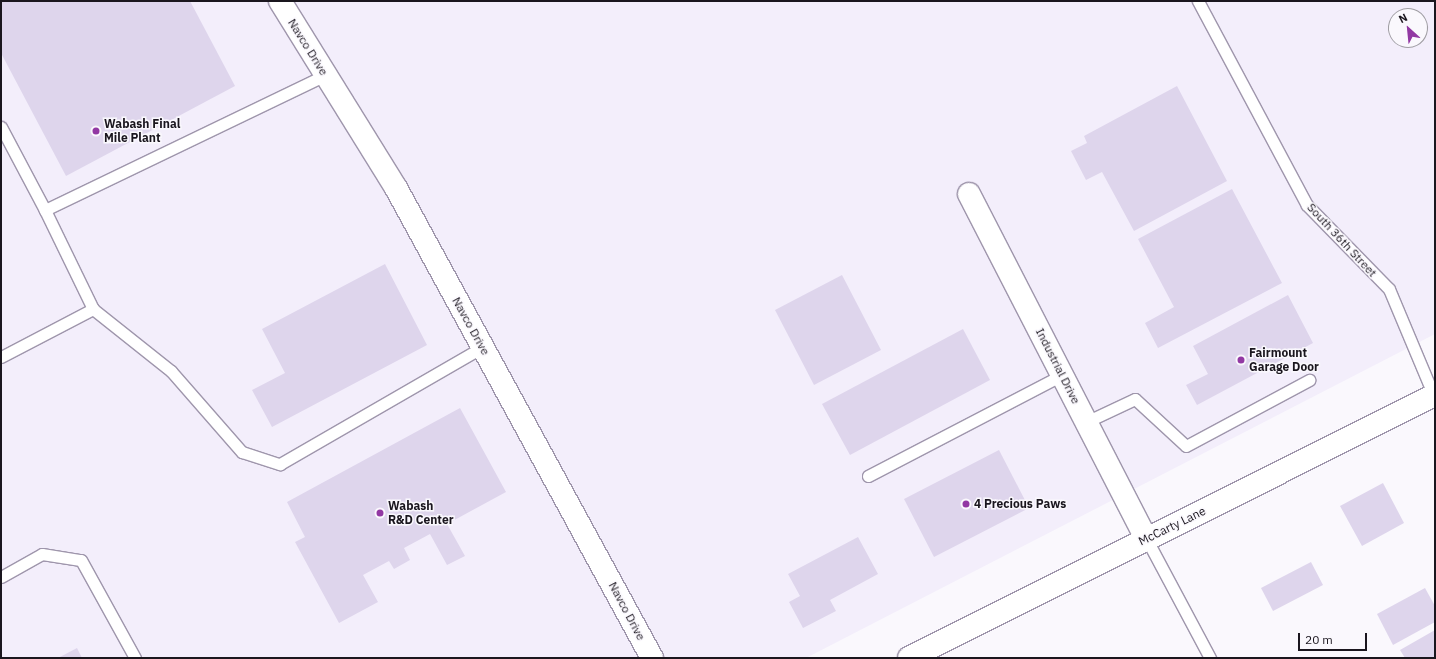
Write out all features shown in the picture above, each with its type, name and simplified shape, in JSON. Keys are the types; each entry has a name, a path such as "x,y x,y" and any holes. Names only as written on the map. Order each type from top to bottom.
{"street":[{"name":"Navco Drive","path":"280,1 396,188 652,658"},
{"name":"Industrial Drive","path":"969,194 1146,538"},
{"name":"McCarty Lane","path":"909,658 1146,538 1434,396"}],"lane":[{"name":"South 36th Street","path":"1198,1 1307,204 1389,289 1434,396"},
{"path":"46,210 326,75"},
{"path":"1,127 46,210 93,309 172,371 242,452 280,464 483,347"},
{"path":"1,357 93,309"},
{"path":"868,476 1062,375"},
{"path":"1086,422 1135,399 1186,446 1309,380"},
{"path":"1146,538 1210,658"},
{"path":"1,577 42,554 81,560 134,658"}],"shaded area":[{"path":"1,1 1435,1 1435,334 806,658 1,658"}],"building":[{"name":"Wabash Final Mile Plant","path":"1,1 190,1 235,86 66,176 1,53"},
{"path":"1177,86 1227,181 1134,231 1102,172 1086,180 1071,151 1087,143 1084,136"},
{"path":"1232,189 1282,283 1158,348 1145,323 1174,307 1138,239"},
{"path":"385,264 427,345 272,427 252,390 285,373 262,329"},
{"path":"842,275 881,350 814,385 775,310"},
{"name":"Fairmount Garage Door","path":"1288,295 1313,343 1197,405 1186,385 1208,374 1193,346"},
{"path":"963,329 990,380 850,455 822,404"},
{"name":"Wabash R&D Center","path":"460,408 506,492 447,524 465,556 447,565 430,534 404,548 410,560 394,569 389,561 363,575 378,602 339,623 295,542 305,537 287,502"},
{"name":"4 Precious Paws","path":"999,450 1029,508 934,557 904,499"},
{"path":"1383,483 1404,523 1362,546 1340,506"},
{"path":"858,537 878,574 830,600 836,611 803,628 789,602 800,596 788,574"},
{"path":"1311,562 1323,585 1273,611 1261,588"},
{"path":"1425,588 1435,606 1435,622 1393,645 1377,614"},
{"path":"1435,630 1435,658 1405,658 1400,650"},
{"path":"77,648 82,658 58,658"}],"place":[{"name":"Wabash Final Mile Plant","path":"96,131"},
{"name":"Fairmount Garage Door","path":"1241,360"},
{"name":"4 Precious Paws","path":"966,504"},
{"name":"Wabash R&D Center","path":"380,513"}]}
